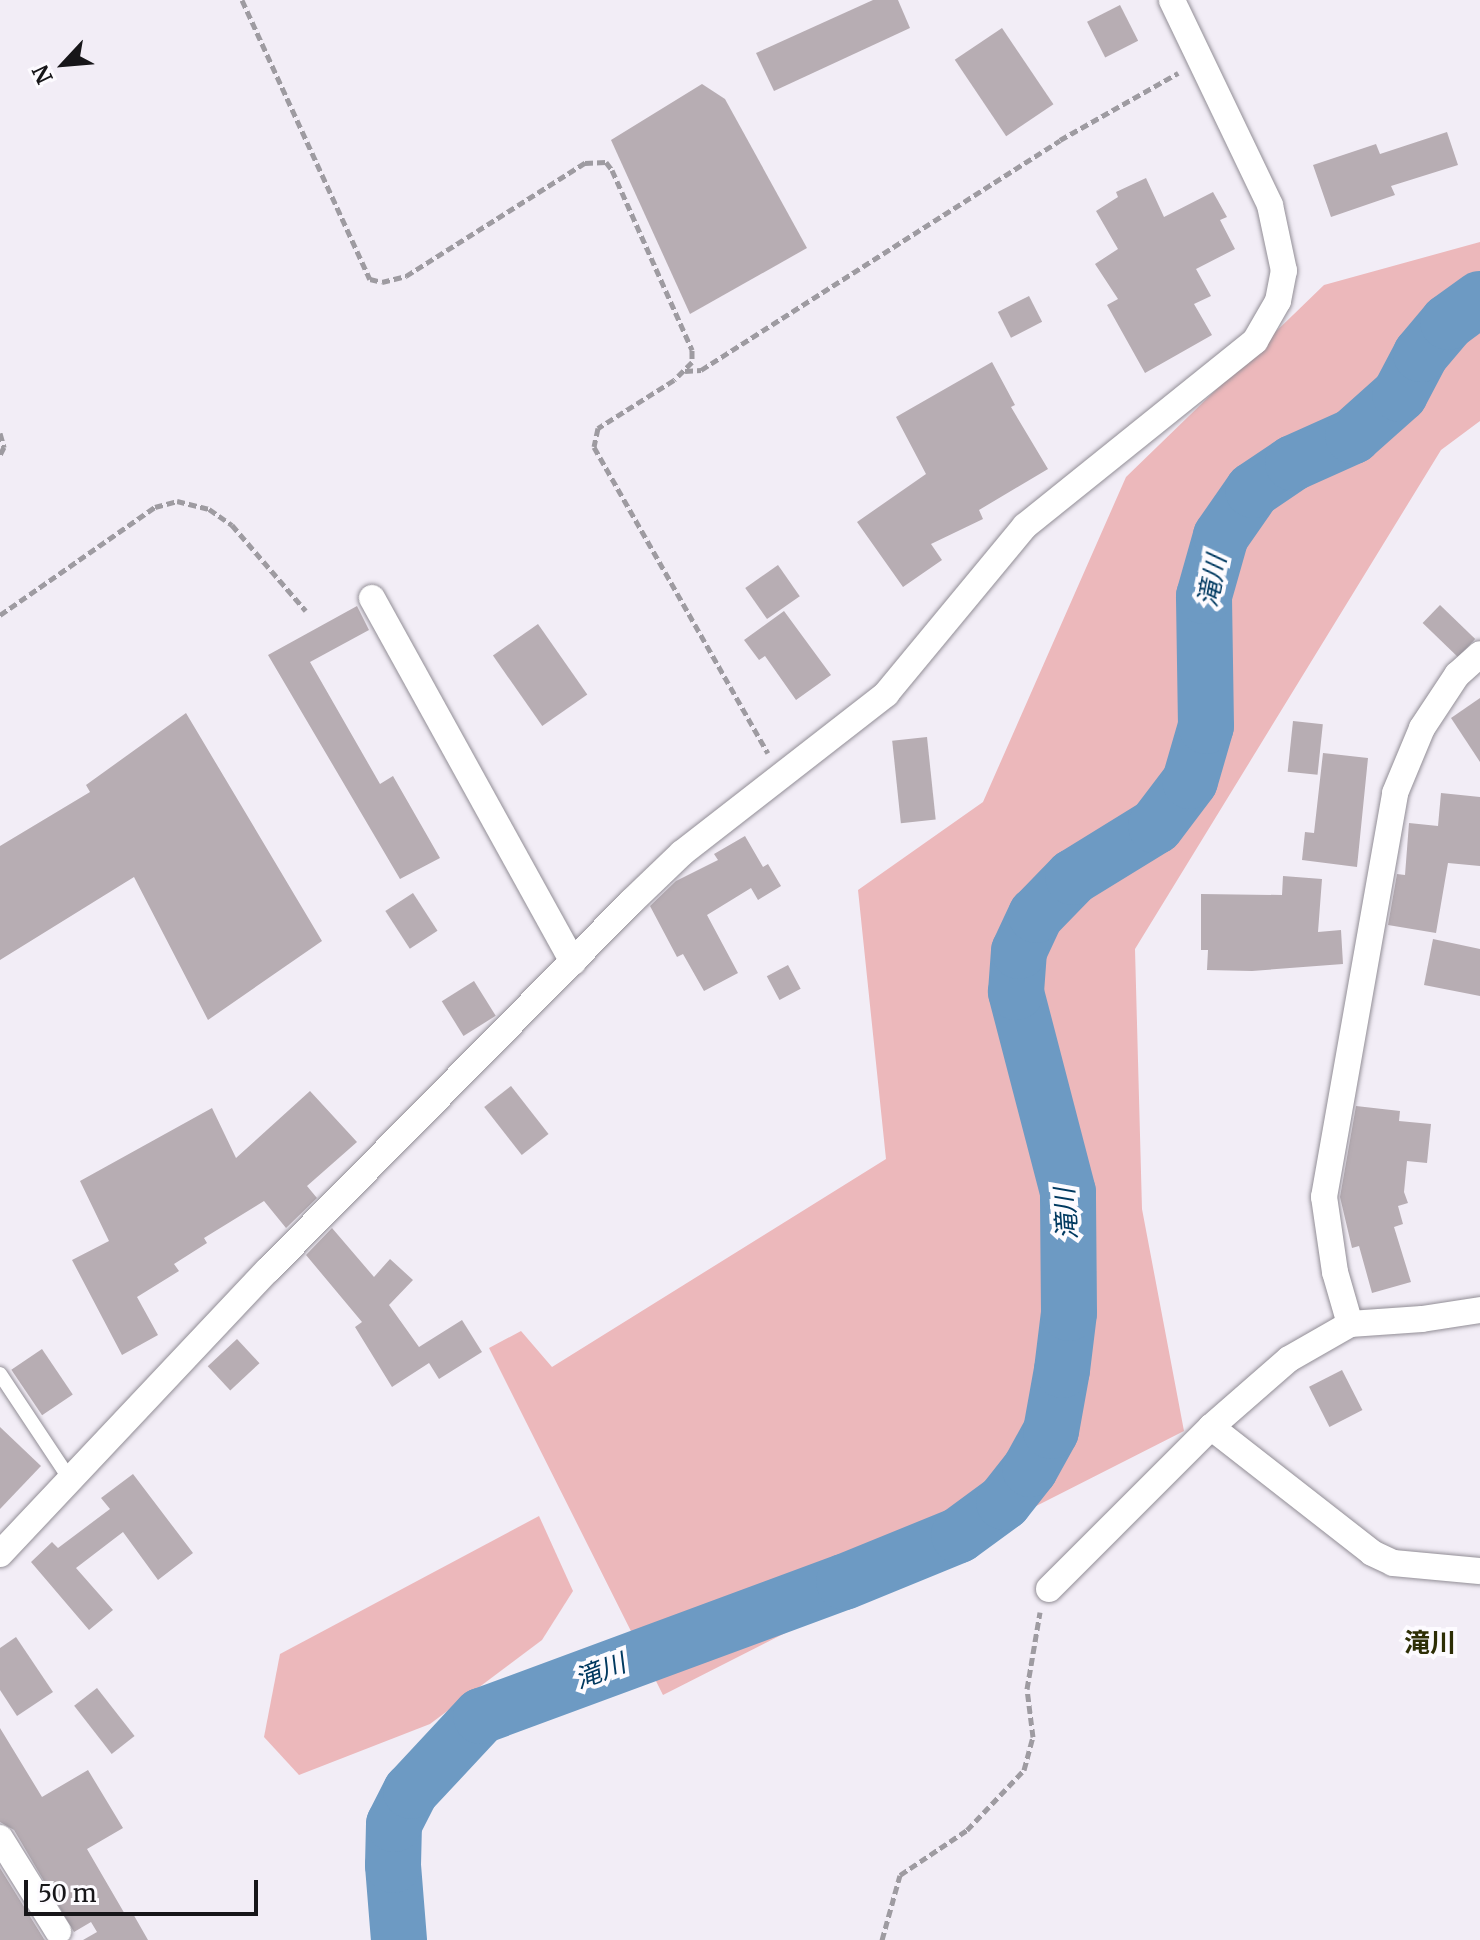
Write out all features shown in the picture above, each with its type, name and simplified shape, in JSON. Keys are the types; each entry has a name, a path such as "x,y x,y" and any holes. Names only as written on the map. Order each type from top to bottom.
{"street":[{"path":"0,1554 69,1478 682,853 886,694 1025,526 1255,341 1278,301 1284,271 1270,205 1172,0"},
{"path":"372,598 573,962"},
{"path":"1350,1324 1335,1272 1324,1197 1395,793 1422,728 1457,675 1480,654"},
{"path":"1049,1589 1211,1427 1289,1359 1350,1324 1422,1319 1480,1310"},
{"path":"1211,1427 1372,1553 1393,1563 1480,1571"},
{"path":"0,1838 58,1931"}],"lane":[{"path":"0,1374 69,1478"}],"path":[{"path":"242,0 370,279 382,282 406,276 585,163 606,162 692,350 692,362 685,371 598,428 594,447 780,775"},
{"path":"685,371 701,370 1060,140 1200,60"},
{"path":"0,433 4,447 0,455"},
{"path":"0,615 155,507 177,501 209,509 232,525 306,611"},
{"path":"882,1940 900,1875 967,1830 982,1810 1007,1792 1024,1770 1033,1737 1027,1689 1030,1665 1041,1608 1049,1589"}],"shaded area":[{"path":"1480,242 1480,421 1441,450 1135,949 1142,1209 1184,1431 663,1695 489,1348 521,1331 552,1367 886,1159 858,890 983,802 1126,477 1324,285"},
{"path":"539,1516 573,1591 542,1640 430,1724 299,1775 264,1737 280,1654"}],"building":[{"path":"873,0 898,0 910,28 774,91 756,53"},
{"path":"1120,5 1138,41 1105,57 1087,22"},
{"path":"1002,28 1053,104 1006,136 955,60"},
{"path":"702,84 725,99 807,248 690,314 611,140"},
{"path":"1447,132 1458,165 1391,186 1395,195 1331,217 1313,165 1376,144 1380,154"},
{"path":"1146,178 1164,217 1213,192 1227,217 1220,220 1235,249 1196,269 1211,296 1194,304 1212,335 1145,373 1107,305 1118,299 1095,264 1118,249 1096,211 1118,197 1116,192"},
{"path":"1029,296 1042,322 1011,338 998,312"},
{"path":"992,362 1015,405 1011,407 1048,469 979,510 983,519 931,544 942,560 903,587 857,522 926,474 896,417"},
{"path":"778,565 800,596 767,619 745,588"},
{"path":"1440,605 1475,639 1458,657 1423,623"},
{"path":"357,606 369,630 310,662 380,784 393,776 440,858 400,879 268,655"},
{"path":"784,611 831,675 796,700 765,656 759,660 744,640"},
{"path":"538,624 587,694 542,726 493,656"},
{"path":"1480,698 1480,762 1451,718"},
{"path":"186,713 322,941 208,1020 134,877 0,960 0,846 90,792 86,785"},
{"path":"1293,721 1323,724 1318,775 1288,772"},
{"path":"927,737 936,820 901,823 892,741"},
{"path":"1323,753 1368,758 1357,867 1302,860 1305,832 1314,833"},
{"path":"1441,793 1480,797 1480,866 1448,863 1436,933 1388,925 1397,874 1405,875 1409,823 1438,826"},
{"path":"745,836 763,867 768,864 781,886 758,900 751,888 707,915 738,973 704,991 683,954 677,957 650,906 676,881 718,860 714,854"},
{"path":"1283,876 1322,879 1318,932 1341,930 1343,964 1252,971 1207,970 1208,950 1201,950 1201,894 1282,895"},
{"path":"413,893 438,931 410,949 385,911"},
{"path":"1433,939 1480,949 1480,996 1424,985"},
{"path":"788,965 801,989 779,1000 767,976"},
{"path":"474,981 496,1016 464,1036 442,1001"},
{"path":"511,1086 549,1134 522,1155 484,1107"},
{"path":"310,1091 357,1142 307,1186 317,1198 286,1228 264,1201 204,1238 207,1243 174,1264 179,1271 137,1297 158,1335 122,1355 72,1260 109,1241 80,1181 212,1108 236,1158"},
{"path":"1356,1106 1400,1111 1399,1121 1431,1124 1427,1163 1407,1161 1404,1192 1408,1203 1398,1206 1403,1224 1394,1227 1411,1282 1372,1293 1359,1246 1352,1248 1340,1197"},
{"path":"332,1228 374,1277 390,1259 413,1280 389,1305 419,1347 462,1320 482,1352 439,1379 429,1363 392,1387 355,1327 362,1322 306,1255"},
{"path":"237,1339 260,1363 230,1390 208,1366"},
{"path":"42,1349 73,1395 42,1415 11,1370"},
{"path":"1342,1370 1362,1410 1329,1427 1309,1387"},
{"path":"0,1427 41,1466 0,1509"},
{"path":"133,1474 193,1553 158,1580 123,1532 76,1568 113,1610 89,1630 31,1562 52,1542 58,1548 110,1509 101,1498"},
{"path":"16,1637 53,1692 17,1716 0,1690 0,1648"},
{"path":"97,1688 135,1736 112,1754 74,1706"},
{"path":"0,1728 42,1797 88,1770 123,1828 87,1849 126,1916 132,1912 148,1940 83,1940 97,1932 91,1922 74,1932 14,1830 0,1822"},
{"path":"0,1868 44,1939 45,1940 0,1940"}],"waterway":[{"name":"滝川","path":"399,1940 393,1865 394,1824 411,1791 481,1716 844,1582 959,1535 1004,1502 1030,1469 1051,1431 1062,1370 1069,1313 1068,1192 1016,992 1019,951 1036,915 1073,877 1156,826 1190,781 1206,726 1204,596 1221,536 1253,490 1293,463 1353,436 1400,394 1421,354 1448,322 1480,299"}],"district":[{"name":"滝川","path":"1430,1643"}]}
